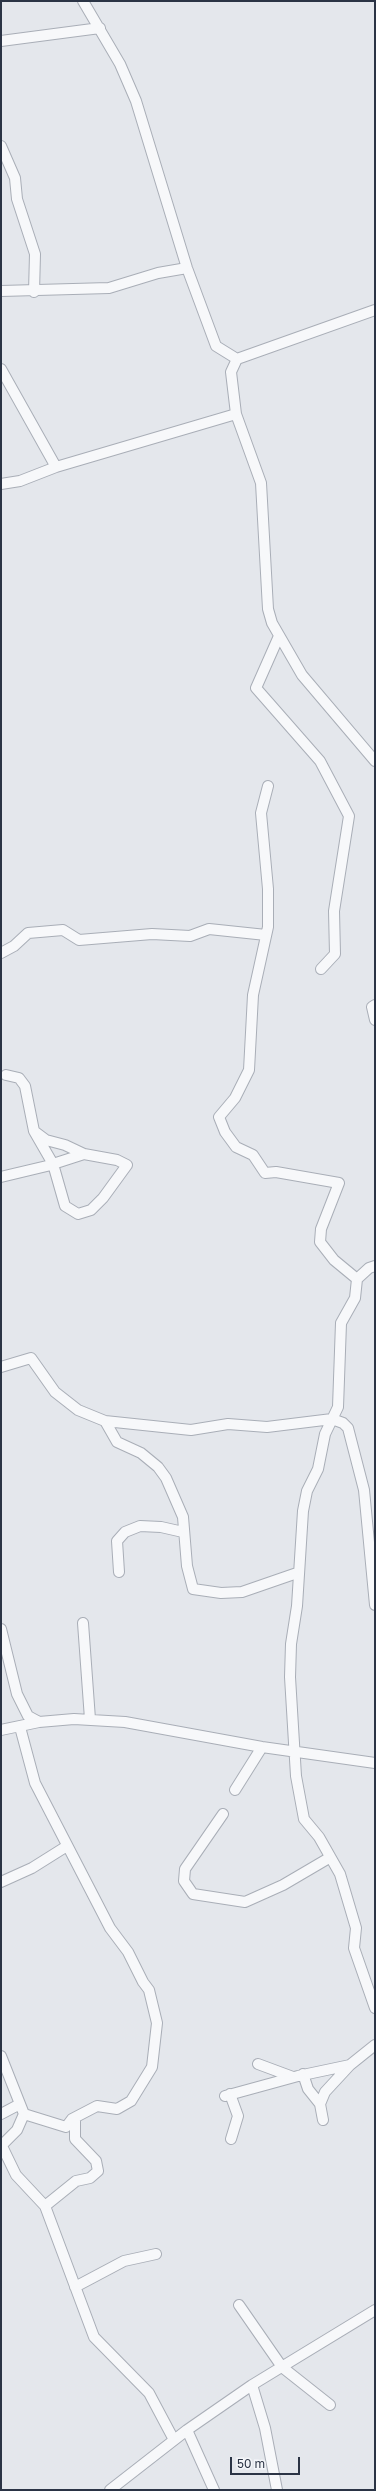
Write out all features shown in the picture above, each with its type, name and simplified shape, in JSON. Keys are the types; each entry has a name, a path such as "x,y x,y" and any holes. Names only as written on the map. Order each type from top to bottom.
{"street":[{"path":"83,1 120,64 136,101 187,268 216,346 237,359"},
{"path":"1,41 100,28"},
{"path":"1,146 15,178 17,199 35,254 34,292"},
{"path":"1,291 34,292 110,288 158,273 187,268"},
{"path":"375,310 237,359 230,372 236,414 261,483 268,609 279,636 302,675 375,761"},
{"path":"1,369 56,468"},
{"path":"3,484 20,481 56,468 236,414"},
{"path":"279,636 256,688 320,761 349,816 334,911 335,954 321,969"},
{"path":"268,786 261,814 268,889 266,935 253,996 249,1070 235,1098 219,1117 225,1132 236,1147 253,1155 265,1173 276,1172 339,1183 320,1229 320,1242 334,1260 357,1279"},
{"path":"1,953 14,946 28,933 63,930 79,940 152,934 190,936 208,930 266,935"},
{"path":"375,1005 372,1007 375,1020"},
{"path":"6,1076 19,1078 25,1086 34,1131 54,1164 64,1206 78,1214 91,1210 103,1198 127,1165 117,1160 84,1154 65,1145 46,1140 34,1131"},
{"path":"1,1177 54,1164 84,1154"},
{"path":"375,1266 369,1268 357,1279 355,1298 341,1323 338,1407 325,1434 315,1479 307,1491 303,1511 297,1573 297,1606 291,1644 290,1677 290,1708 296,1752 296,1776 304,1819 319,1837 329,1858 340,1874 356,1928 354,1948 375,2008"},
{"path":"1,1367 31,1358 55,1392 78,1410 105,1421 191,1430 228,1424 267,1427 332,1419 343,1423 348,1428 361,1472 375,1605"},
{"path":"105,1421 117,1442 141,1453 163,1472 183,1517 183,1532 187,1566 193,1589 221,1593 242,1592 297,1573"},
{"path":"119,1572 117,1541 125,1532 140,1526 161,1527 183,1532"},
{"path":"83,1623 90,1719"},
{"path":"1,1629 17,1694 28,1716 39,1722"},
{"path":"1,1730 39,1722 90,1719 125,1722 262,1747 375,1764"},
{"path":"20,1727 35,1783 110,1928 128,1952 142,1982 149,1990 157,2023 152,2067 131,2101 117,2109 97,2106 75,2118 66,2127 24,2114"},
{"path":"235,1790 262,1747"},
{"path":"223,1814 185,1869 184,1881 193,1894 245,1902 283,1885 329,1858"},
{"path":"1,1882 32,1868 67,1846"},
{"path":"320,2104 325,2092 350,2065 375,2045"},
{"path":"1,2056 5,2075 24,2114 17,2130 1,2145 16,2175 45,2206 94,2337 149,2393 174,2440"},
{"path":"258,2064 293,2077"},
{"path":"231,2139 238,2116 228,2095 303,2074 350,2065"},
{"path":"303,2074 308,2089 320,2104 323,2120"},
{"path":"1,2114 20,2104"},
{"path":"45,2206 76,2181 90,2178 98,2171 96,2161 75,2138 75,2118"},
{"path":"75,2287 124,2261 156,2254"},
{"path":"239,2305 282,2367 330,2405"},
{"path":"110,2490 187,2430 252,2385 375,2310"},
{"path":"252,2385 265,2428 277,2490"},
{"path":"187,2430 214,2490"}]}
